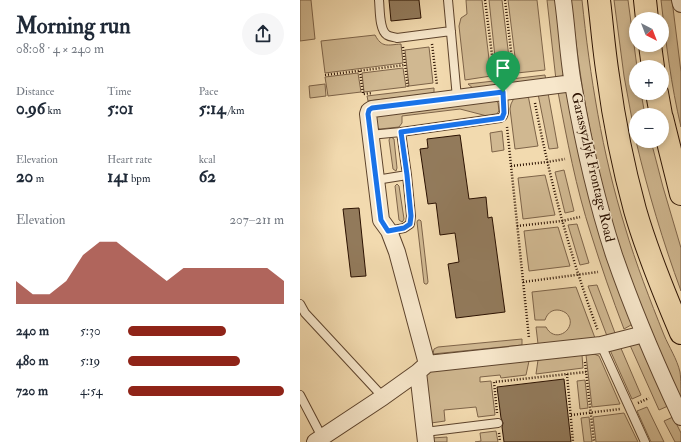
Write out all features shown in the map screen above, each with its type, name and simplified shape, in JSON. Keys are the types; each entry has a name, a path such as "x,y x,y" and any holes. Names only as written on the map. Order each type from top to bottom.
{"main road":[{"path":"599,0 608,76 616,127 626,173 646,244 681,333"},
{"path":"645,0 646,12"},
{"path":"669,145 681,194"}],"street":[{"name":"Garassyzlyk Frontage Road","path":"563,0 573,83 584,142 597,197 614,254 644,334 681,417"},
{"path":"680,0 681,4"},
{"path":"426,437 422,368 397,252 388,231 381,220 370,135 369,110 372,108 573,83"},
{"path":"321,440 383,398 422,368 601,345 644,334"}],"lane":[{"path":"379,0 382,31 386,35 391,37 402,37 451,30"},
{"path":"448,0 456,98"},
{"path":"370,135 502,118 504,113 503,92"},
{"path":"388,231 404,228 410,224 411,216 407,175 401,132"},
{"path":"376,180 407,175"},
{"path":"300,304 305,313 383,398"},
{"path":"601,345 645,442"},
{"path":"300,395 321,440"},
{"path":"426,437 498,423"}],"path":[{"path":"486,0 495,78"},
{"path":"506,0 514,76"},
{"path":"402,37 408,88"},
{"path":"425,45 432,44 437,85"},
{"path":"403,47 410,46"},
{"path":"325,75 405,66"},
{"path":"535,102 547,162 562,221 578,275 600,337 601,345"},
{"path":"500,128 507,127 531,353"},
{"path":"511,166 565,159"},
{"path":"517,226 562,221 580,217"},
{"path":"523,282 598,272"},
{"path":"585,360 594,442"},
{"path":"500,442 494,382 586,372"},
{"path":"567,374 573,442"},
{"path":"571,415 629,407 648,398"}],"shaded area":[{"path":"300,0 311,0 315,39 300,41"},
{"path":"466,0 482,0 491,76 465,80 459,26 461,18 467,14"},
{"path":"489,0 502,0 511,74 497,76"},
{"path":"508,0 537,0 545,70 517,73"},
{"path":"547,0 556,0 564,72 562,77 556,80"},
{"path":"571,0 582,0 593,86 603,143 617,199 638,268 664,335 679,367 681,378 681,399 637,294 621,251 606,201 587,116"},
{"path":"614,0 628,0 630,12 629,52 635,52 636,60 629,60 629,100 642,100 644,108 630,108"},
{"path":"661,0 672,0 681,72 681,127 668,52 669,52 669,12 662,12"},
{"path":"375,35 380,42 385,45 401,44 403,63 325,73 321,41"},
{"path":"429,47 433,83 409,86 405,50"},
{"path":"403,68 406,87 364,92 362,73"},
{"path":"358,73 361,92 328,96 325,77"},
{"path":"545,75 546,81 474,89 468,84"},
{"path":"325,84 326,96 310,98 309,86"},
{"path":"434,88 434,93 368,101 367,96"},
{"path":"567,90 632,323 624,329 595,246 576,182 558,92"},
{"path":"548,93 558,148 549,149 538,94"},
{"path":"528,95 538,146 515,149 510,109 511,104 514,98"},
{"path":"496,100 499,111 496,115 487,116 460,109 402,116 402,123 399,127 377,128 375,115"},
{"path":"502,131 504,150 492,152 490,133"},
{"path":"391,137 394,139 396,171 393,169 389,140"},
{"path":"638,148 653,148 681,248 681,291 656,217"},
{"path":"564,170 574,211 565,213 555,172"},
{"path":"545,175 555,215 523,219 518,178"},
{"path":"397,184 399,186 404,219 402,222 399,220 395,186"},
{"path":"418,220 421,221 427,284 424,283"},
{"path":"577,224 589,263 580,265 568,225"},
{"path":"558,227 570,266 529,271 524,231"},
{"path":"597,285 615,333 607,336 588,286"},
{"path":"576,287 595,338 538,344 536,327 546,327 555,335 560,334 565,332 568,328 570,318 566,313 558,310 550,313 545,320 535,320 532,292"},
{"path":"522,339 522,345 433,354 434,349 438,347"},
{"path":"629,343 638,343 642,348 668,406 659,410"},
{"path":"620,346 641,395 632,399 610,350"},
{"path":"594,354 599,356 620,404 592,407 586,355"},
{"path":"582,355 583,368 536,374 538,360"},
{"path":"529,361 526,375 501,378 500,375 480,377 480,382 491,381 495,415 478,417 476,407 444,410 445,421 431,423 426,374 428,370"},
{"path":"585,380 588,408 580,409 577,381"},
{"path":"647,407 664,442 651,442 637,411"},
{"path":"624,413 638,442 596,442 593,417"},
{"path":"589,417 592,442 584,442 581,418"},
{"path":"673,417 681,433 681,442 675,442 664,421"},
{"path":"496,431 498,442 475,442 481,441 480,433"},
{"path":"447,437 447,442 433,442 432,438"}],"building":[{"path":"389,0 419,0 421,18 391,21"},
{"path":"460,135 469,199 486,197 488,218 492,217 505,312 456,318 448,264 459,262 455,233 440,235 436,203 428,204 420,149 428,148 427,139"},
{"path":"359,208 366,276 351,277 343,209"},
{"path":"564,379 571,442 504,442 502,427 503,423 497,387"}],"route":[{"path":"503,92 504,115 502,118 401,132 407,175 411,216 410,224 404,228 388,231 381,220 368,114 369,110 372,108 503,92"}]}
